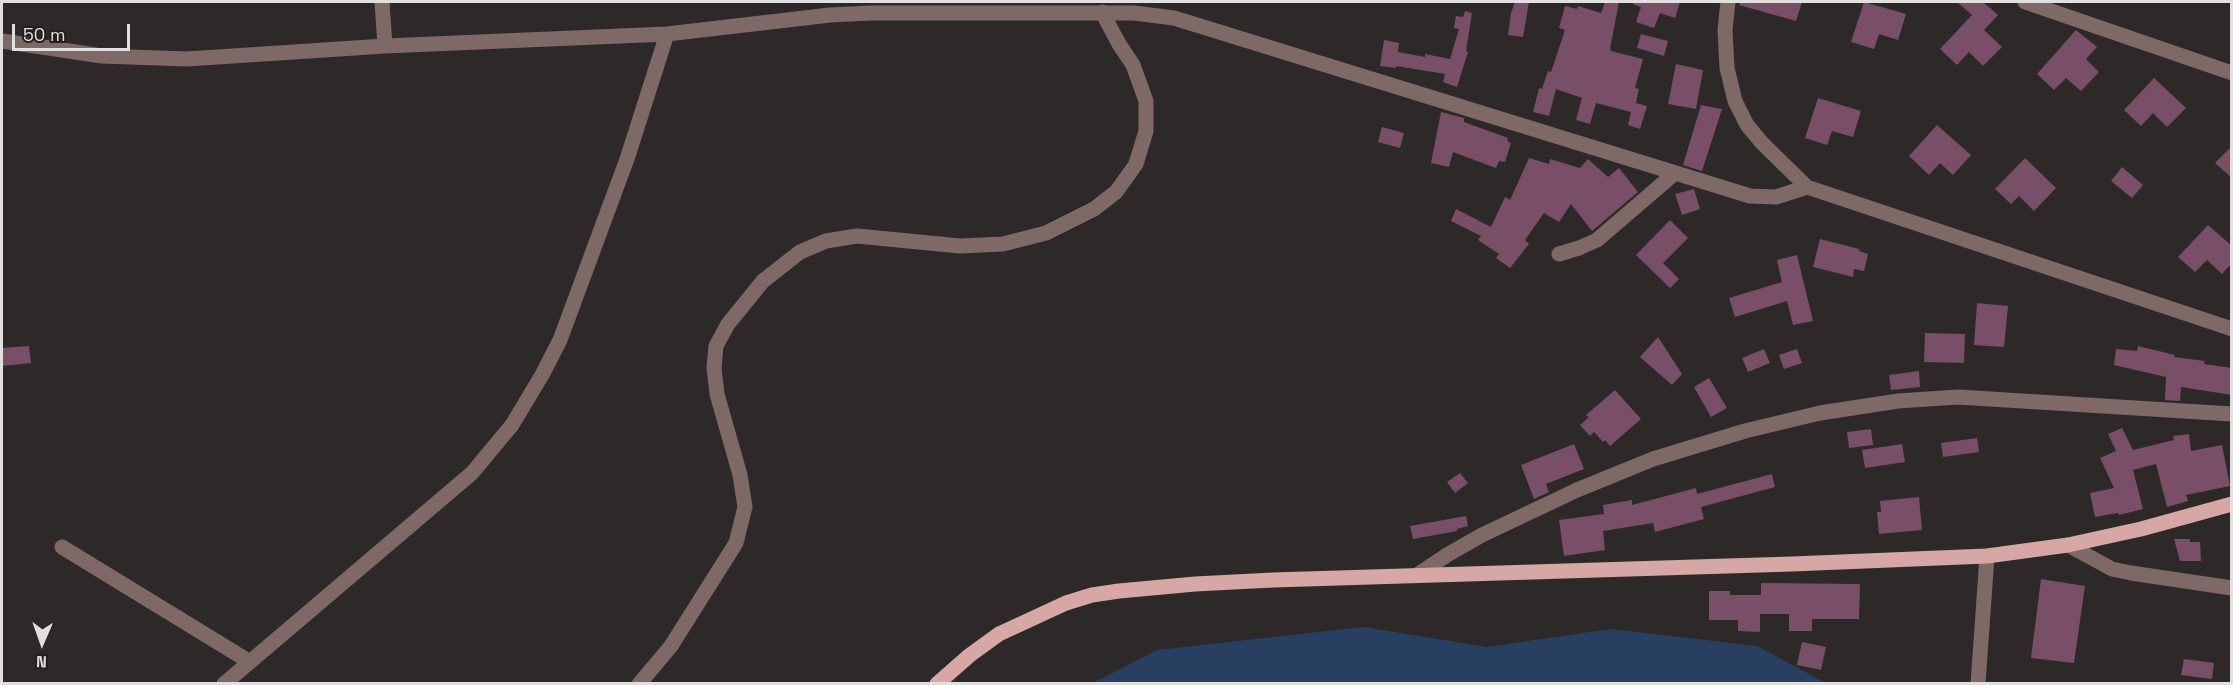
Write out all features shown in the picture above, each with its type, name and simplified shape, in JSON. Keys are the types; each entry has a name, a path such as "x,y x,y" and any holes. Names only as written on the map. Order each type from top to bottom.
{"main road":[{"path":"937,684 970,655 999,634 1066,603 1092,595 1195,584 1987,556 2068,545 2141,529 2232,504"}],"street":[{"path":"382,2 385,46"},
{"path":"1728,2 1725,40 1727,68 1735,101 1747,125 1762,143 1807,187 2232,329"},
{"path":"2025,2 2232,73"},
{"path":"2,41 91,54 144,59 187,59 385,46 667,34 830,8 871,13 1068,14 1152,8 1174,18 1750,196 1776,197 1807,187"},
{"path":"639,684 671,646 736,543 741,525 745,507 740,475 717,394 714,368 716,346 728,324 763,282 800,252 826,241 857,236 960,246 1003,244 1046,232 1094,209 1116,192 1136,164 1146,131 1146,101 1133,65 1102,12"},
{"path":"224,684 472,473 512,425 560,340 627,159 667,34"},
{"path":"1559,254 1596,240 1675,173"},
{"path":"1417,575 1482,535 1577,490 1642,464 1745,431 1820,413 1898,401 1958,397 2232,414"},
{"path":"2068,545 2112,569 2232,588"},
{"path":"62,547 250,662"},
{"path":"1978,684 1987,556"}],"water":[{"path":"1363,627 1487,647 1611,629 1757,646 1826,683 1093,683 1157,650"}],"building":[{"path":"1515,2 1529,2 1523,37 1508,35"},
{"path":"1605,2 1619,2 1611,51 1643,59 1635,88 1639,89 1636,103 1647,106 1640,129 1628,125 1631,112 1596,103 1590,124 1576,120 1582,98 1556,89 1549,116 1533,112 1539,88 1542,89 1548,71 1551,72 1565,30 1559,28 1565,6 1577,9 1578,6 1601,13"},
{"path":"1633,2 1680,2 1675,18 1660,13 1654,28 1636,22 1641,7"},
{"path":"1740,2 1802,2 1796,21 1739,5"},
{"path":"1864,2 1906,14 1898,40 1879,34 1874,49 1851,42"},
{"path":"1957,2 1983,2 1998,15 1984,30 2002,47 1983,66 1969,52 1957,65 1940,49 1972,15"},
{"path":"1465,11 1472,13 1466,51 1468,52 1457,87 1443,82 1445,74 1396,66 1396,68 1380,66 1384,40 1399,43 1398,52 1450,59 1459,29 1454,28 1456,16 1463,17"},
{"path":"2076,30 2097,47 2086,59 2099,72 2081,91 2066,78 2054,90 2037,74"},
{"path":"1641,34 1668,41 1664,56 1637,48"},
{"path":"1676,64 1703,70 1696,109 1668,104"},
{"path":"2154,78 2186,108 2167,127 2153,113 2141,126 2124,110"},
{"path":"1818,98 1861,111 1853,137 1832,131 1827,145 1805,138"},
{"path":"1701,105 1722,109 1702,171 1683,165"},
{"path":"1441,112 1464,118 1464,122 1508,138 1507,141 1511,143 1505,162 1499,161 1496,168 1453,152 1449,167 1431,163"},
{"path":"1937,125 1971,155 1953,175 1940,163 1929,175 1909,156"},
{"path":"1382,127 1404,133 1400,148 1378,142"},
{"path":"2232,146 2232,178 2215,163"},
{"path":"1529,158 1549,164 1550,159 1580,168 1588,159 1608,177 1619,168 1638,192 1592,231 1571,204 1559,222 1544,213 1525,240 1529,244 1510,268 1496,258 1499,254 1478,240 1481,236 1451,221 1456,209 1491,227 1505,197 1510,200"},
{"path":"2025,158 2056,188 2034,211 2019,196 2011,204 1995,189"},
{"path":"2122,167 2143,185 2132,198 2111,181"},
{"path":"1694,189 1700,209 1682,215 1675,194"},
{"path":"1670,220 1688,238 1663,263 1679,279 1670,288 1636,255"},
{"path":"2208,225 2232,246 2232,263 2222,274 2207,260 2195,272 2178,257"},
{"path":"1820,239 1859,249 1868,254 1864,271 1854,269 1853,277 1813,267"},
{"path":"1797,255 1813,321 1793,325 1787,301 1735,317 1729,298 1782,282 1777,260"},
{"path":"1977,303 2008,306 2004,347 1974,345"},
{"path":"1925,333 1965,334 1964,363 1924,362"},
{"path":"1658,337 1682,374 1672,385 1640,357"},
{"path":"29,346 31,363 2,366 2,348"},
{"path":"2138,346 2175,355 2174,357 2205,361 2204,364 2232,368 2232,395 2181,387 2180,401 2165,400 2166,377 2114,365 2116,349 2137,351"},
{"path":"1764,349 1770,363 1748,372 1742,358"},
{"path":"1797,349 1802,363 1784,369 1779,355"},
{"path":"1919,371 1920,387 1891,390 1889,375"},
{"path":"1709,378 1727,408 1711,417 1694,387"},
{"path":"1615,390 1641,419 1610,446 1594,432 1590,436 1580,425 1589,417 1586,415"},
{"path":"2122,428 2133,450 2174,440 2173,436 2189,434 2191,451 2222,445 2230,486 2186,495 2188,501 2167,507 2156,464 2133,470 2143,509 2119,515 2118,513 2095,517 2090,493 2114,488 2100,458 2116,451 2108,434"},
{"path":"1871,429 1873,445 1849,448 1847,432"},
{"path":"1977,438 1979,452 1943,457 1941,443"},
{"path":"1574,444 1584,469 1546,484 1549,492 1534,499 1521,465"},
{"path":"1902,444 1905,462 1865,468 1862,450"},
{"path":"1460,473 1468,483 1455,493 1447,482"},
{"path":"1772,474 1775,487 1701,507 1704,519 1655,532 1653,523 1603,531 1605,550 1564,556 1559,520 1604,514 1603,505 1632,500 1632,505 1696,488 1697,494"},
{"path":"1919,497 1922,530 1879,534 1877,512 1881,512 1880,501"},
{"path":"1466,516 1468,526 1457,529 1457,531 1413,539 1410,526"},
{"path":"2174,539 2190,539 2190,542 2200,542 2201,561 2180,561"},
{"path":"2041,579 2085,586 2074,663 2031,658"},
{"path":"1761,583 1860,584 1859,619 1812,619 1812,631 1789,631 1789,614 1760,614 1760,632 1738,631 1738,620 1709,620 1709,591 1730,591 1730,595 1761,595"},
{"path":"1802,642 1826,647 1821,670 1797,665"},
{"path":"2184,659 2214,663 2212,679 2181,675"}]}
